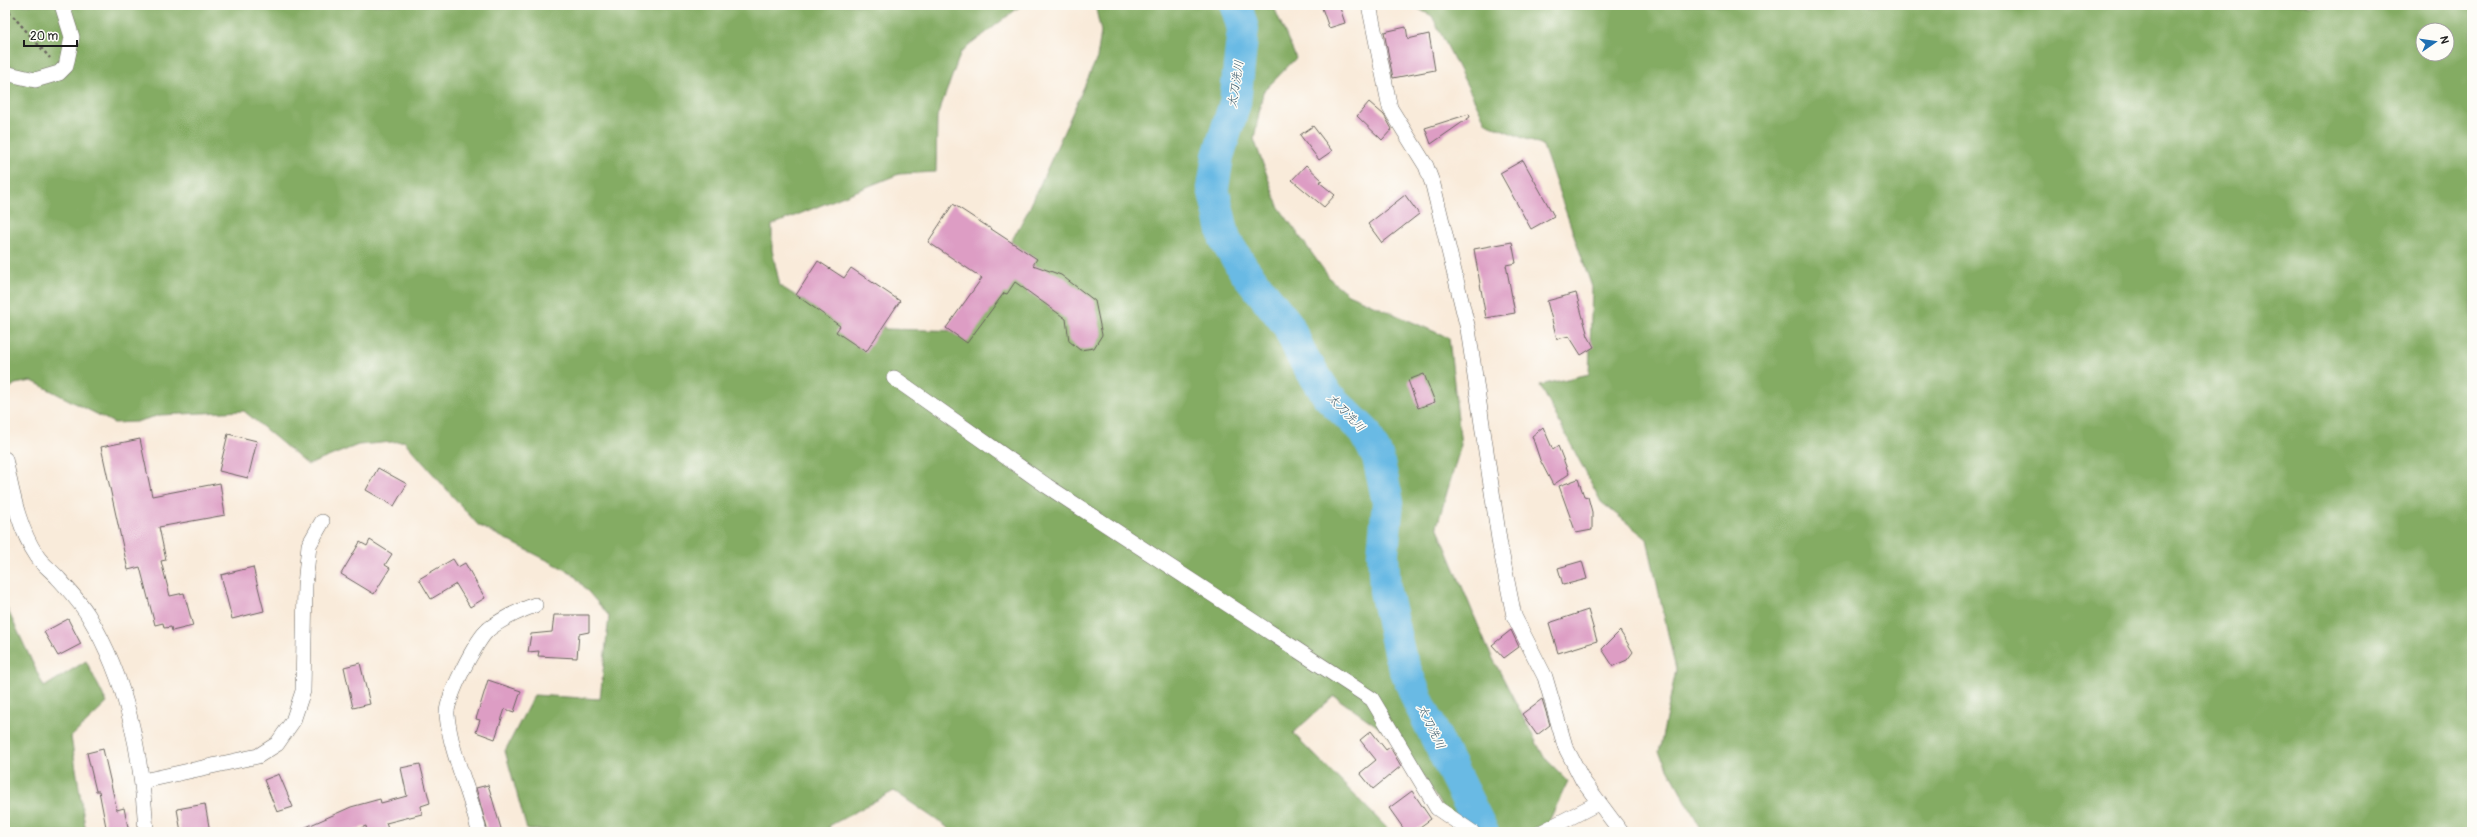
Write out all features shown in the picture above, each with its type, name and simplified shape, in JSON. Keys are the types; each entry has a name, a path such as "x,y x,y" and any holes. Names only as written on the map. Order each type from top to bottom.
{"street":[{"path":"5,73 35,80 61,71 66,66 72,37 62,5"},
{"path":"1369,5 1390,108 1426,166 1433,185 1468,329 1500,546 1514,616 1545,677 1565,746 1583,781 1621,832"},
{"path":"894,378 1047,486 1372,699 1437,808 1472,832"},
{"path":"5,459 16,508 24,532 37,557 58,578 88,614 110,656 132,720 143,781 146,832"},
{"path":"143,781 258,756 277,744 293,721 303,691 304,585 309,545 322,522"},
{"path":"479,832 452,747 446,713 463,670 488,630 513,614 535,605"},
{"path":"1542,832 1598,803"}],"path":[{"path":"5,7 61,71"}],"green space":[{"path":"5,5 1022,5 961,52 937,117 936,172 899,174 772,225 772,250 780,286 819,310 869,300 885,329 970,331 1001,260 1029,209 1097,58 1101,32 1095,5 1273,5 1296,58 1263,92 1254,139 1278,206 1331,280 1348,294 1449,338 1461,445 1437,526 1488,649 1544,757 1568,781 1544,832 1457,832 1423,776 1384,731 1334,696 1293,733 1391,832 954,832 894,791 829,826 831,832 527,830 505,751 534,695 600,699 609,616 572,573 478,525 404,441 358,445 308,465 244,411 160,415 136,422 114,423 32,381 15,384 5,392"},
{"path":"1411,5 2472,5 2472,832 1703,832 1659,752 1676,670 1647,539 1601,502 1540,385 1589,374 1592,287 1543,146 1486,123 1432,16"},
{"path":"5,604 44,687 86,661 107,703 71,737 86,832 5,832"}],"building":[{"path":"1321,5 1339,5 1345,23 1329,28"},
{"path":"1406,27 1408,39 1429,34 1435,70 1393,78 1384,32"},
{"path":"1369,102 1384,115 1392,129 1382,140 1357,116"},
{"path":"1469,114 1470,117 1431,144 1425,128"},
{"path":"1313,126 1332,151 1319,160 1300,135"},
{"path":"1523,160 1554,216 1531,229 1500,173"},
{"path":"1306,165 1322,180 1319,182 1335,195 1324,207 1292,180"},
{"path":"1405,195 1419,214 1382,243 1368,224"},
{"path":"953,204 1037,259 1033,265 1061,275 1095,301 1102,335 1094,348 1080,350 1069,341 1066,319 1015,282 1007,294 1004,293 967,343 946,328 982,278 928,242"},
{"path":"1512,242 1516,263 1506,265 1515,313 1486,318 1474,249"},
{"path":"818,261 844,278 851,268 900,301 866,352 836,332 840,326 796,295"},
{"path":"1576,293 1588,336 1594,347 1581,355 1569,336 1557,339 1547,301"},
{"path":"1424,374 1435,402 1418,408 1408,380"},
{"path":"1543,427 1553,450 1558,446 1569,474 1553,485 1540,460 1532,436"},
{"path":"228,434 257,441 248,478 219,471"},
{"path":"140,439 152,496 220,483 225,515 159,527 166,560 161,561 170,596 184,593 193,626 172,631 171,627 164,628 163,623 155,625 140,567 128,570 101,447"},
{"path":"378,468 407,484 394,506 366,490"},
{"path":"1578,479 1584,496 1588,497 1592,512 1592,530 1576,533 1559,486"},
{"path":"370,540 392,554 385,565 390,568 374,594 341,574 360,542 367,546"},
{"path":"453,559 458,567 465,563 485,598 470,607 456,584 431,599 419,579"},
{"path":"1582,561 1587,579 1563,585 1558,568"},
{"path":"253,567 264,611 232,619 221,575"},
{"path":"1588,610 1597,641 1558,653 1549,623"},
{"path":"554,615 589,615 589,632 579,634 577,658 538,656 539,651 528,652 531,634 552,632"},
{"path":"68,619 81,644 58,656 44,632"},
{"path":"1511,630 1519,647 1504,658 1492,645"},
{"path":"1620,631 1633,652 1627,660 1613,666 1602,649"},
{"path":"360,663 370,704 353,708 344,667"},
{"path":"488,680 521,691 514,712 505,709 495,739 476,732 480,720 476,719"},
{"path":"1542,699 1550,725 1537,735 1522,714"},
{"path":"1371,731 1386,750 1390,747 1401,766 1373,789 1360,773 1376,760 1360,740"},
{"path":"103,749 117,810 124,808 129,832 107,832 99,791 96,791 87,753"},
{"path":"420,764 430,803 421,806 422,814 386,823 389,832 367,832 366,826 351,832 295,832 351,807 380,799 381,803 407,796 401,768"},
{"path":"279,774 293,807 277,812 264,780"},
{"path":"488,785 502,832 488,832 476,788"},
{"path":"1412,791 1431,819 1413,832 1406,832 1389,808"},
{"path":"205,804 210,832 181,832 177,809"}],"waterway":[{"name":"太刀洗川","path":"1236,5 1243,29 1235,103 1218,156 1213,188 1225,240 1244,270 1288,325 1302,356 1328,396 1365,432 1378,458 1388,502 1383,553 1385,591 1400,656 1419,703 1483,832"}]}
